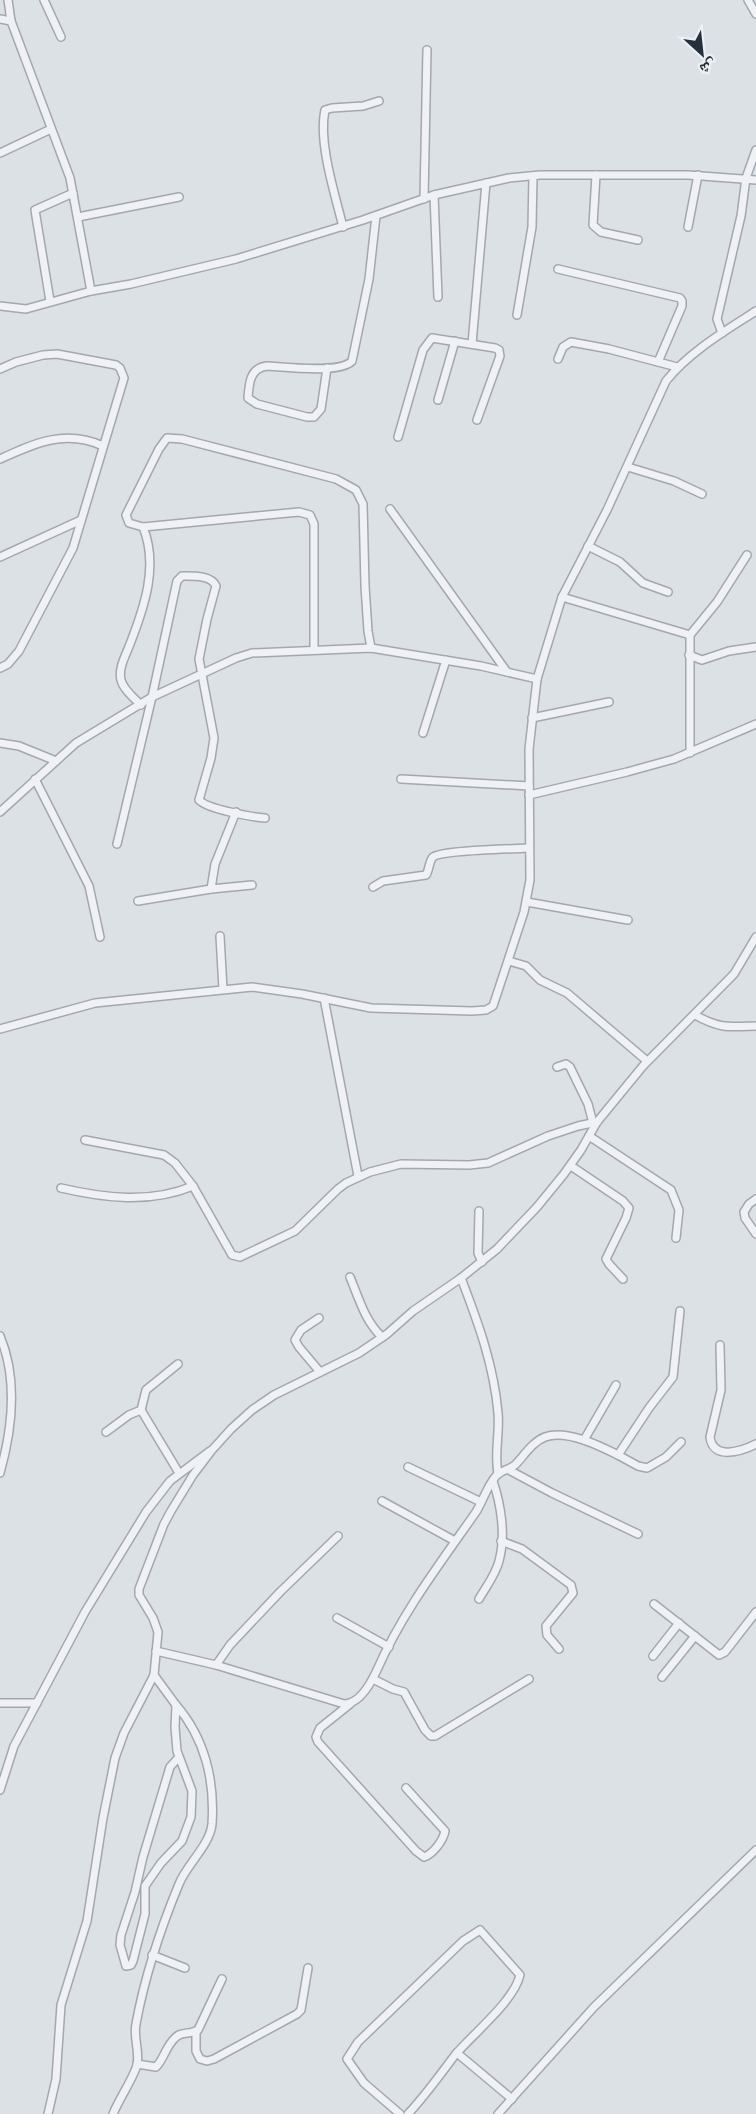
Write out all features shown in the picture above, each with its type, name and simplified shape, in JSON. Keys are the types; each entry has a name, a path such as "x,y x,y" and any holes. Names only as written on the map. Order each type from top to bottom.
{"street":[{"path":"7,0 11,21 73,193 91,291"},
{"path":"44,0 61,37"},
{"path":"748,0 756,14"},
{"path":"0,19 11,21"},
{"path":"424,199 427,50"},
{"path":"343,227 328,163 325,111 332,108 363,106 379,101"},
{"path":"0,153 51,129"},
{"path":"722,333 717,319 741,216 746,178 756,150"},
{"path":"0,306 26,309 91,291 236,259 343,227 434,195 486,183 533,176 596,175 698,175 756,180"},
{"path":"596,175 593,225 601,232 638,240"},
{"path":"688,227 698,175"},
{"path":"517,315 532,227 533,176"},
{"path":"472,344 486,183"},
{"path":"50,302 35,210 73,193"},
{"path":"434,195 438,297"},
{"path":"78,218 179,198"},
{"path":"327,368 321,409 314,417 257,404 248,398 254,371 258,368 327,368 347,365 352,361 369,279 376,216"},
{"path":"558,269 680,298 682,306 658,362"},
{"path":"0,1029 95,1003 252,987 371,1008 486,1010 493,1006 527,902 530,880 529,749 532,718 537,679 562,597 628,467 666,381 677,367 756,311"},
{"path":"398,437 427,343 432,338 498,348 500,356 477,420"},
{"path":"438,400 455,341"},
{"path":"558,359 563,347 571,342 609,349 677,367"},
{"path":"0,369 15,362 57,354 116,365 120,368 124,378 73,548 25,642 14,658 0,668"},
{"path":"0,459 45,441 63,438 89,440 103,446"},
{"path":"314,650 314,524 310,515 299,512 143,527 129,524 126,514 163,442 171,438 284,465 336,479 349,485 359,495 363,504 366,598 371,648"},
{"path":"628,467 675,481 702,494"},
{"path":"390,509 507,672"},
{"path":"0,557 81,520"},
{"path":"141,705 123,687 120,670 136,628 149,582 148,545 143,527"},
{"path":"588,546 620,561 643,584 668,592"},
{"path":"690,753 690,635 717,602 747,555"},
{"path":"117,844 177,581 182,576 210,579 216,584 199,658 214,738 199,800 203,805 211,808 265,818"},
{"path":"562,597 690,635"},
{"path":"689,656 702,660 729,651 756,647"},
{"path":"0,812 76,743 152,697 236,658 252,653 371,648 446,660 537,679"},
{"path":"423,733 446,660"},
{"path":"532,718 609,702"},
{"path":"401,779 529,790 627,772 690,753 756,724"},
{"path":"0,743 19,747 56,761"},
{"path":"34,779 90,886 100,937"},
{"path":"211,889 215,864 236,812"},
{"path":"373,887 382,881 426,876 432,860 437,856 469,850 529,848"},
{"path":"138,901 252,885"},
{"path":"527,902 628,920"},
{"path":"220,936 223,989"},
{"path":"48,2114 56,2079 61,2005 87,1921 115,1758 124,1732 153,1675 158,1632 139,1595 140,1582 167,1518 212,1450 252,1410 274,1395 359,1353 382,1337 413,1311 482,1262 532,1213 571,1166 595,1123 647,1061 734,974 756,937"},
{"path":"509,961 526,966 540,980 567,993 647,1061"},
{"path":"324,998 358,1176"},
{"path":"695,1015 712,1025 721,1027 756,1026"},
{"path":"557,1067 566,1064 570,1067 595,1123"},
{"path":"85,1140 164,1155 180,1169 198,1192 232,1255 240,1257 300,1227 338,1189 358,1176 401,1164 488,1163 537,1140 568,1129 595,1123"},
{"path":"589,1136 671,1190 678,1210 676,1238"},
{"path":"571,1166 623,1201 628,1208 626,1218 606,1259 623,1279"},
{"path":"61,1188 102,1197 122,1198 148,1197 193,1186"},
{"path":"756,1199 744,1212 745,1218 756,1234"},
{"path":"479,1211 478,1253 482,1262"},
{"path":"350,1277 366,1316 374,1330 382,1337"},
{"path":"461,1278 486,1348 494,1384 499,1419 496,1455 498,1474"},
{"path":"618,1455 648,1408 673,1377 680,1311"},
{"path":"319,1318 301,1330 295,1340 320,1372"},
{"path":"0,1336 8,1362 11,1405 7,1443 0,1473"},
{"path":"720,1345 721,1390 710,1437 711,1443 717,1450 723,1452 741,1450 756,1444"},
{"path":"178,1364 146,1390 141,1410 179,1473"},
{"path":"584,1440 616,1385"},
{"path":"106,1432 129,1415 141,1410"},
{"path":"406,1788 445,1832 444,1837 428,1856 424,1857 416,1851 316,1737 320,1728 363,1693 373,1679 407,1614 493,1480 498,1474 509,1470 543,1438 557,1436 584,1440 638,1466 647,1468 666,1456 681,1442"},
{"path":"0,1790 14,1746 37,1702 86,1612 146,1512 170,1481 212,1450"},
{"path":"408,1467 481,1502"},
{"path":"509,1470 638,1534"},
{"path":"479,1599 499,1561 501,1540 499,1506 493,1480"},
{"path":"382,1501 455,1541"},
{"path":"216,1665 225,1651 280,1592 339,1536"},
{"path":"501,1540 522,1549 572,1585 573,1593 546,1626 547,1635 559,1649"},
{"path":"654,1604 719,1655 723,1655 756,1612"},
{"path":"336,1618 389,1647"},
{"path":"653,1656 679,1623"},
{"path":"662,1677 695,1636"},
{"path":"156,1652 216,1665 350,1704"},
{"path":"113,2114 137,2064 135,2025 152,1955 179,1883 206,1841 212,1823 208,1764 194,1729 153,1675"},
{"path":"373,1679 404,1692 425,1730 431,1736 435,1736 529,1679"},
{"path":"0,1702 37,1702"},
{"path":"176,1705 178,1758 192,1791 189,1824 182,1841 161,1863 145,1886 144,1922 133,1961 131,1965 126,1966 120,1945 121,1935 170,1767 178,1758"},
{"path":"498,2114 594,2007 756,1850"},
{"path":"136,1884 145,1886"},
{"path":"400,2114 364,2083 347,2059 358,2042 463,1941 480,1929 520,1975 518,1984 496,2012 457,2053 408,2114"},
{"path":"152,1955 184,1968"},
{"path":"222,1979 196,2031 196,2051 200,2059 207,2061 297,2014 300,2010 308,1968"},
{"path":"137,2064 156,2067 174,2038 180,2034 190,2034 196,2031"},
{"path":"457,2053 512,2099"}]}
